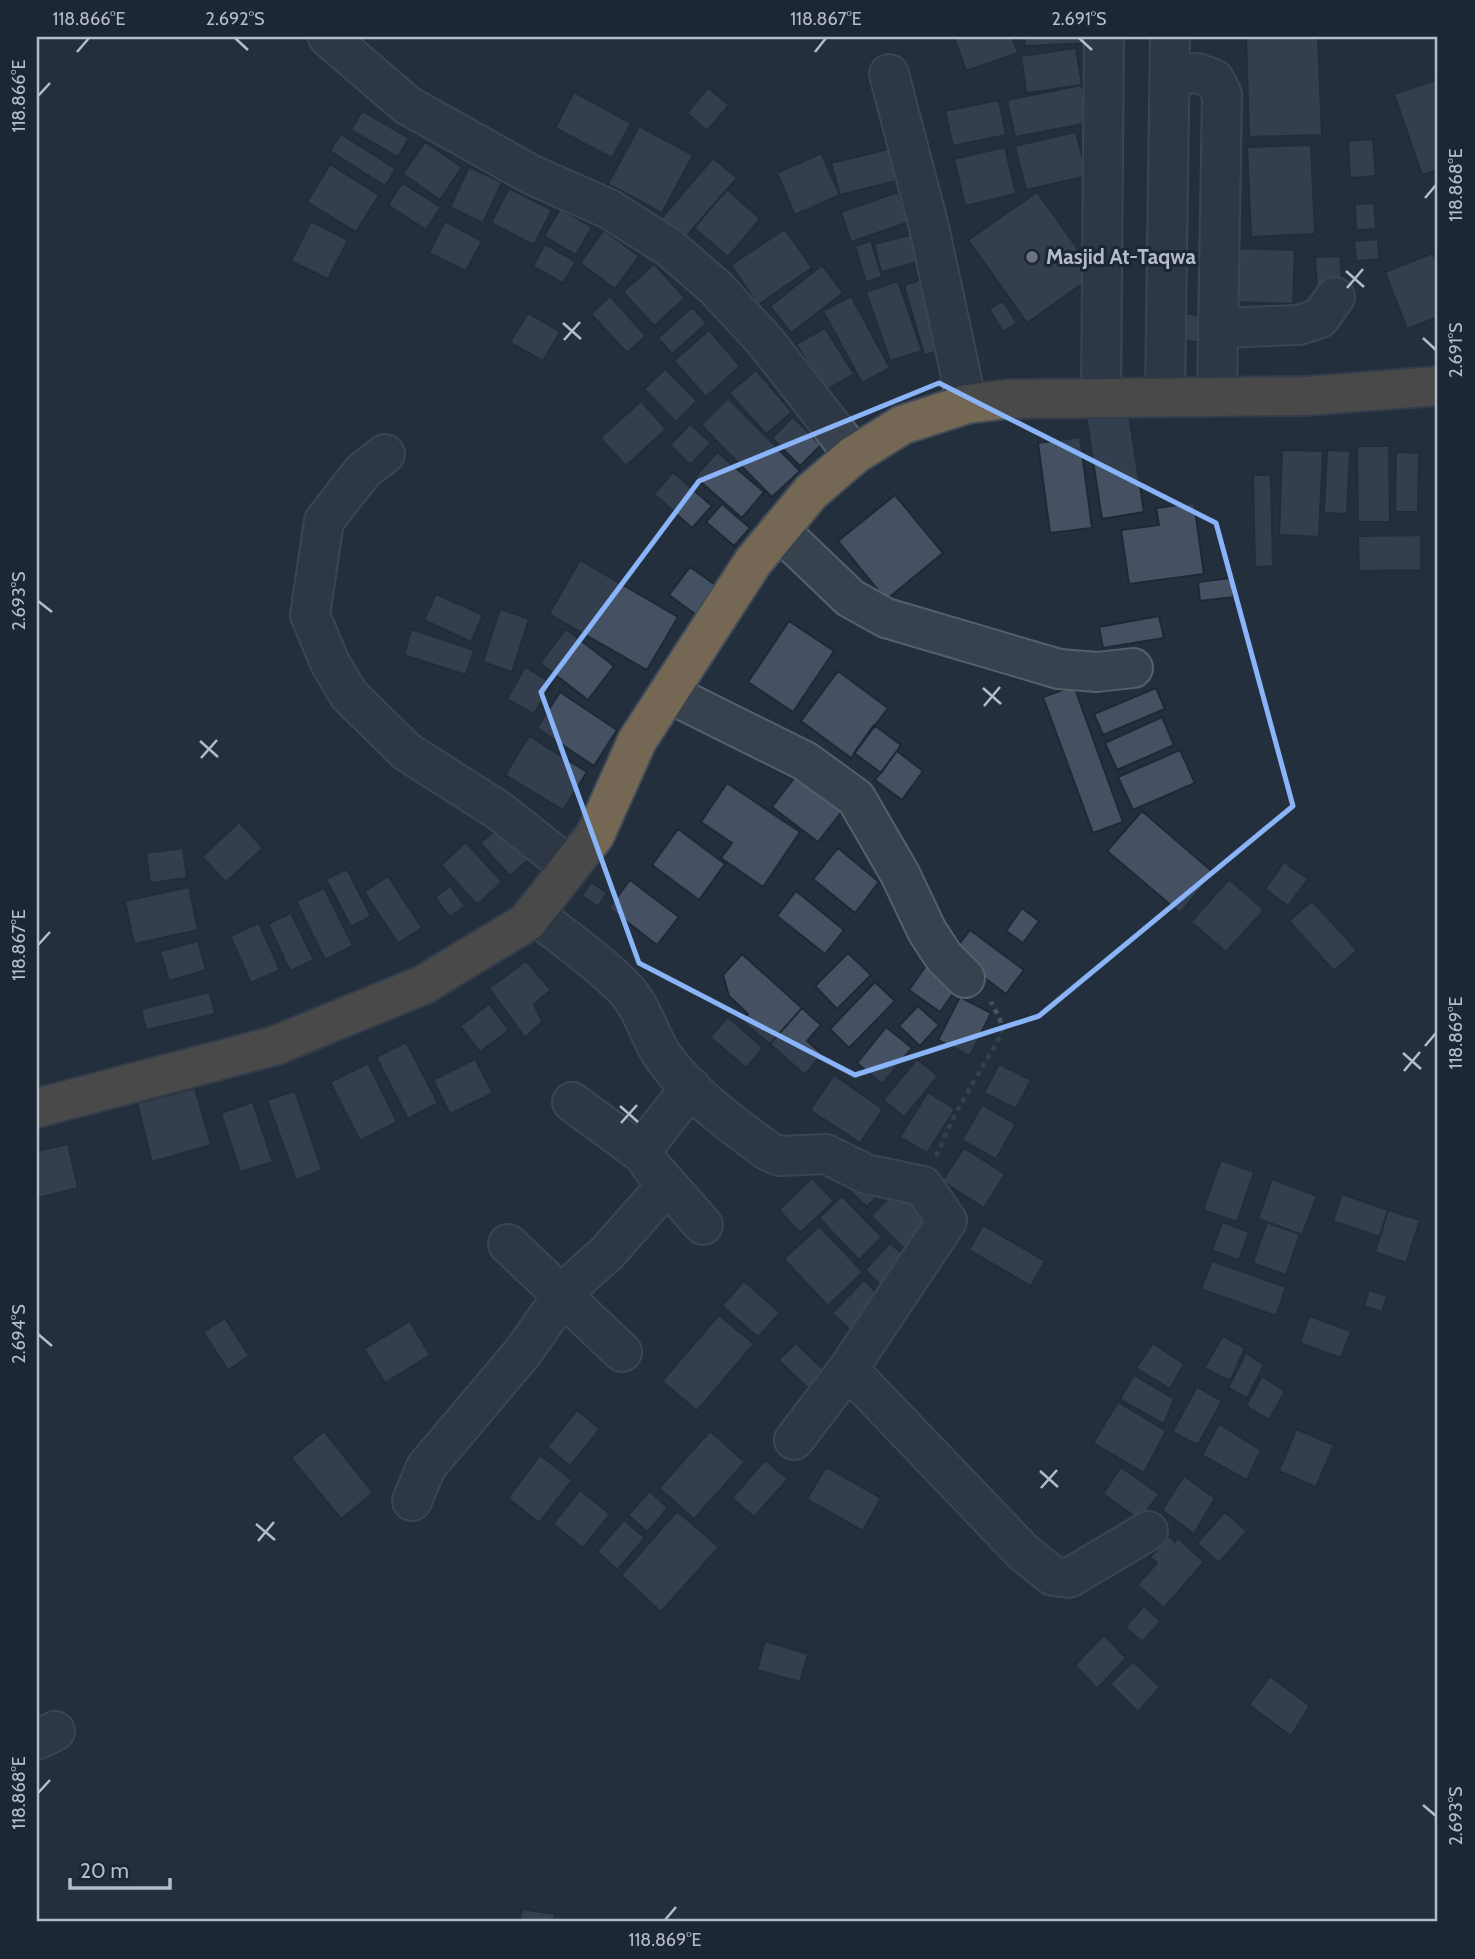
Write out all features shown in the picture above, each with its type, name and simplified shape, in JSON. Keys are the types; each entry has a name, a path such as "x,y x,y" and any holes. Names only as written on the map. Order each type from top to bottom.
{"highway":[{"path":"37,1108 274,1046 423,985 527,922 595,835 637,741 753,562 811,492 854,455 902,425 967,404 1008,399 1306,396 1438,386"}],"street":[{"path":"328,37 407,106 532,175 609,209 670,248 716,288 765,341 854,455"},
{"path":"1101,396 1104,37"},
{"path":"1165,396 1170,37"},
{"path":"1170,76 1197,73 1214,79 1222,94 1217,396"},
{"path":"890,74 929,227 967,404"},
{"path":"1218,328 1299,325 1320,318 1335,297"},
{"path":"385,454 363,471 324,521 310,615 330,663 349,695 407,752 498,810 570,867"},
{"path":"779,530 850,598 886,618 1059,669 1097,672 1133,668"},
{"path":"668,693 805,761 856,798 900,874 943,957 965,978"},
{"path":"534,914 626,990 642,1014 652,1041 691,1087 744,1133 779,1156 826,1154 866,1174 923,1186 947,1221 848,1369 794,1440"},
{"path":"640,1152 691,1087"},
{"path":"572,1102 640,1152 703,1225"},
{"path":"412,1501 426,1466 523,1352 563,1296 667,1185"},
{"path":"508,1244 622,1352"},
{"path":"848,1369 1024,1553 1053,1576 1069,1578 1149,1531"}],"path":[{"path":"923,1186 955,1114 1002,1033 997,1010 965,978"}],"highlighted area":[{"path":"939,383 1216,523 1293,806 1039,1016 855,1075 639,963 541,692 699,481"}],"building":[{"path":"954,37 1012,37 1018,53 966,71"},
{"path":"1024,37 1093,37 1093,43 1025,46"},
{"path":"1246,37 1318,37 1322,135 1249,137"},
{"path":"1076,48 1082,85 1026,93 1021,56"},
{"path":"1438,79 1438,170 1422,175 1394,94"},
{"path":"1082,85 1089,123 1015,137 1007,100"},
{"path":"708,88 729,105 707,131 687,113"},
{"path":"574,92 631,123 612,158 555,128"},
{"path":"999,100 1006,135 953,146 945,111"},
{"path":"362,111 409,138 398,157 351,130"},
{"path":"639,126 693,155 662,213 608,184"},
{"path":"1076,132 1087,176 1026,190 1015,146"},
{"path":"341,134 396,169 385,186 330,151"},
{"path":"1373,139 1376,176 1350,178 1348,141"},
{"path":"425,142 462,167 440,200 403,174"},
{"path":"1311,145 1315,234 1251,237 1247,147"},
{"path":"901,146 909,178 840,195 831,163"},
{"path":"1005,147 1016,194 965,206 954,159"},
{"path":"821,153 840,195 795,215 777,173"},
{"path":"713,158 737,178 683,240 660,220"},
{"path":"330,164 379,195 356,232 307,202"},
{"path":"469,167 502,182 483,223 450,207"},
{"path":"402,183 441,207 426,230 388,205"},
{"path":"509,188 552,210 534,245 491,223"},
{"path":"727,189 760,219 728,257 694,228"},
{"path":"898,192 909,222 851,242 841,212"},
{"name":"Masjid At-Taqwa","path":"1037,192 1096,274 1027,323 968,240"},
{"path":"1374,203 1376,229 1356,230 1355,204"},
{"path":"560,209 592,227 576,255 544,236"},
{"path":"311,221 348,240 328,279 291,261"},
{"path":"445,221 482,241 466,271 429,253"},
{"path":"785,229 812,268 758,305 731,265"},
{"path":"604,230 639,256 615,289 580,263"},
{"path":"915,234 922,261 881,272 874,244"},
{"path":"1378,239 1379,259 1356,261 1354,241"},
{"path":"871,241 882,277 866,282 855,246"},
{"path":"545,244 576,262 563,283 533,266"},
{"path":"1229,248 1295,250 1293,304 1228,302"},
{"path":"1433,253 1438,267 1438,317 1407,329 1385,272"},
{"path":"1340,256 1343,290 1317,292 1315,257"},
{"path":"654,264 685,298 654,326 623,292"},
{"path":"822,265 843,293 791,333 770,306"},
{"path":"930,277 951,347 924,355 904,285"},
{"path":"898,281 922,351 890,361 866,292"},
{"path":"610,296 646,336 627,353 591,314"},
{"path":"851,296 890,368 862,383 823,311"},
{"path":"1003,301 1017,323 1003,332 989,309"},
{"path":"692,307 707,323 672,354 658,338"},
{"path":"528,313 560,332 543,361 510,342"},
{"path":"1182,313 1206,316 1203,343 1179,340"},
{"path":"825,328 854,374 825,391 796,344"},
{"path":"709,330 740,366 706,397 674,361"},
{"path":"665,369 697,401 676,422 644,389"},
{"path":"756,370 792,412 766,434 729,393"},
{"path":"728,398 800,471 772,497 701,425"},
{"path":"641,401 666,429 626,466 600,438"},
{"path":"1128,409 1144,512 1102,519 1086,415"},
{"path":"793,417 821,445 800,466 772,438"},
{"path":"690,424 711,443 690,465 670,445"},
{"path":"1080,437 1092,528 1050,533 1038,443"},
{"path":"1357,446 1389,446 1390,522 1358,522"},
{"path":"1282,450 1323,451 1319,537 1279,535"},
{"path":"1327,450 1350,451 1347,514 1324,513"},
{"path":"717,452 764,492 742,518 695,477"},
{"path":"1396,452 1419,453 1418,512 1395,512"},
{"path":"673,472 712,506 692,528 654,494"},
{"path":"1253,475 1271,475 1273,566 1255,567"},
{"path":"895,495 943,553 886,600 838,541"},
{"path":"1194,503 1204,574 1129,584 1121,530 1159,525 1156,508"},
{"path":"722,504 750,528 734,546 706,522"},
{"path":"1421,535 1421,570 1359,571 1358,536"},
{"path":"580,560 678,617 647,670 549,614"},
{"path":"690,567 727,593 706,622 669,595"},
{"path":"1231,578 1234,597 1200,601 1198,582"},
{"path":"436,594 483,615 471,642 424,620"},
{"path":"500,609 529,619 512,672 483,662"},
{"path":"1159,616 1164,638 1103,648 1099,627"},
{"path":"789,621 834,651 793,712 748,682"},
{"path":"411,629 474,650 466,675 404,655"},
{"path":"566,629 614,666 588,700 540,663"},
{"path":"525,667 552,683 534,714 507,699"},
{"path":"838,671 888,708 851,758 801,721"},
{"path":"1074,686 1123,822 1093,833 1043,697"},
{"path":"1156,688 1165,709 1103,735 1094,714"},
{"path":"560,692 617,730 594,766 537,728"},
{"path":"1162,717 1174,745 1117,770 1105,743"},
{"path":"874,725 901,745 881,773 854,753"},
{"path":"529,736 587,772 563,810 505,775"},
{"path":"1180,750 1195,783 1133,810 1118,777"},
{"path":"897,751 923,771 902,800 875,780"},
{"path":"804,765 850,801 818,842 772,807"},
{"path":"727,783 800,832 763,887 721,858 732,843 701,822"},
{"path":"1142,811 1214,873 1180,913 1107,851"},
{"path":"239,822 263,848 226,882 202,857"},
{"path":"504,823 533,856 510,876 480,843"},
{"path":"678,829 725,864 699,900 652,865"},
{"path":"466,842 502,882 477,905 441,865"},
{"path":"183,848 187,878 150,883 146,853"},
{"path":"838,848 879,882 855,913 813,879"},
{"path":"1284,862 1308,879 1288,906 1265,889"},
{"path":"347,869 371,916 351,927 326,879"},
{"path":"388,876 422,928 398,943 364,892"},
{"path":"1229,879 1264,910 1226,952 1191,922"},
{"path":"630,880 679,917 657,945 609,908"},
{"path":"591,882 607,893 598,907 582,896"},
{"path":"450,886 465,906 450,917 435,897"},
{"path":"189,887 198,930 134,944 125,901"},
{"path":"324,888 353,946 325,960 296,901"},
{"path":"796,891 844,930 825,954 777,916"},
{"path":"1312,901 1357,950 1334,971 1289,921"},
{"path":"1022,908 1039,921 1023,943 1006,931"},
{"path":"291,913 314,960 290,971 268,924"},
{"path":"259,923 280,970 251,983 230,936"},
{"path":"970,930 1024,970 1006,994 952,953"},
{"path":"198,941 206,970 169,981 160,951"},
{"path":"848,953 871,975 837,1009 815,986"},
{"path":"742,954 802,1008 770,1044 743,1022 748,1014 729,996 723,975"},
{"path":"526,961 551,990 534,1004 542,1022 525,1038 489,988"},
{"path":"928,963 959,985 940,1012 909,990"},
{"path":"875,982 895,1001 849,1048 830,1029"},
{"path":"210,992 215,1014 146,1030 141,1009"},
{"path":"960,997 991,1013 970,1056 938,1040"},
{"path":"489,1004 509,1030 480,1052 460,1026"},
{"path":"918,1006 939,1025 920,1046 899,1026"},
{"path":"802,1008 821,1025 807,1041 822,1054 805,1075 770,1044"},
{"path":"728,1017 763,1048 746,1068 710,1037"},
{"path":"886,1027 912,1048 882,1084 857,1063"},
{"path":"406,1042 438,1103 408,1119 376,1057"},
{"path":"475,1059 493,1093 450,1114 433,1080"},
{"path":"917,1059 938,1076 904,1117 883,1100"},
{"path":"368,1063 397,1122 360,1141 330,1082"},
{"path":"999,1064 1031,1080 1016,1109 984,1093"},
{"path":"834,1075 883,1109 860,1143 810,1110"},
{"path":"195,1088 211,1145 152,1162 137,1103"},
{"path":"295,1091 322,1170 296,1180 267,1100"},
{"path":"928,1092 955,1109 927,1153 900,1137"},
{"path":"253,1102 273,1162 240,1172 221,1113"},
{"path":"982,1105 1016,1124 996,1159 962,1140"},
{"path":"68,1144 78,1188 37,1198 37,1151"},
{"path":"964,1148 1005,1174 984,1208 942,1181"},
{"path":"1221,1160 1254,1172 1237,1222 1203,1210"},
{"path":"857,1175 878,1195 867,1207 846,1187"},
{"path":"812,1178 834,1201 800,1233 779,1210"},
{"path":"1272,1179 1317,1196 1302,1235 1258,1219"},
{"path":"900,1186 937,1221 907,1252 871,1216"},
{"path":"1342,1194 1388,1210 1380,1237 1333,1221"},
{"path":"842,1196 882,1237 859,1260 819,1218"},
{"path":"1388,1210 1420,1220 1406,1263 1375,1252"},
{"path":"1222,1222 1249,1232 1239,1260 1212,1250"},
{"path":"1267,1222 1300,1234 1286,1275 1253,1263"},
{"path":"983,1225 1045,1261 1031,1286 969,1250"},
{"path":"819,1226 863,1272 828,1306 784,1259"},
{"path":"890,1243 910,1261 883,1288 865,1270"},
{"path":"1212,1261 1286,1287 1276,1316 1201,1289"},
{"path":"864,1280 883,1299 852,1332 832,1313"},
{"path":"744,1281 780,1313 758,1337 722,1306"},
{"path":"1369,1290 1387,1296 1382,1312 1364,1306"},
{"path":"719,1315 754,1344 697,1411 662,1381"},
{"path":"1309,1316 1351,1331 1341,1358 1300,1343"},
{"path":"225,1318 249,1356 228,1370 203,1332"},
{"path":"410,1321 430,1355 385,1383 364,1349"},
{"path":"1223,1336 1245,1348 1230,1381 1204,1368"},
{"path":"796,1343 829,1375 812,1392 778,1360"},
{"path":"1153,1343 1184,1364 1170,1389 1136,1368"},
{"path":"1246,1353 1264,1365 1247,1398 1228,1388"},
{"path":"1134,1375 1174,1399 1164,1424 1120,1399"},
{"path":"1262,1376 1285,1391 1269,1420 1246,1406"},
{"path":"1197,1387 1222,1401 1198,1445 1172,1432"},
{"path":"1118,1402 1166,1431 1144,1473 1093,1443"},
{"path":"577,1410 600,1429 570,1466 547,1447"},
{"path":"1219,1424 1261,1450 1247,1480 1202,1455"},
{"path":"1296,1429 1334,1445 1316,1487 1279,1471"},
{"path":"324,1431 373,1493 341,1519 291,1458"},
{"path":"710,1431 745,1462 694,1519 659,1488"},
{"path":"540,1455 572,1480 539,1523 508,1498"},
{"path":"765,1460 788,1479 754,1517 732,1498"},
{"path":"826,1467 881,1498 863,1531 807,1499"},
{"path":"1121,1467 1159,1494 1140,1520 1103,1494"},
{"path":"1184,1476 1215,1498 1194,1534 1162,1510"},
{"path":"580,1490 610,1514 583,1548 553,1524"},
{"path":"650,1491 668,1508 647,1532 628,1515"},
{"path":"677,1511 719,1547 661,1612 621,1575"},
{"path":"1225,1512 1247,1531 1219,1563 1197,1543"},
{"path":"624,1520 645,1538 617,1570 597,1551"},
{"path":"1169,1536 1175,1542 1178,1538 1204,1562 1164,1608 1137,1585 1157,1563 1150,1557"},
{"path":"1144,1606 1161,1621 1142,1642 1125,1627"},
{"path":"1104,1635 1126,1658 1097,1689 1075,1665"},
{"path":"765,1641 808,1654 800,1682 757,1670"},
{"path":"1133,1661 1160,1687 1138,1712 1110,1684"},
{"path":"1270,1676 1310,1706 1291,1736 1249,1705"},
{"path":"522,1909 555,1914 554,1922 520,1922"}],"place":[{"name":"Masjid At-Taqwa","path":"1032,257"}]}
